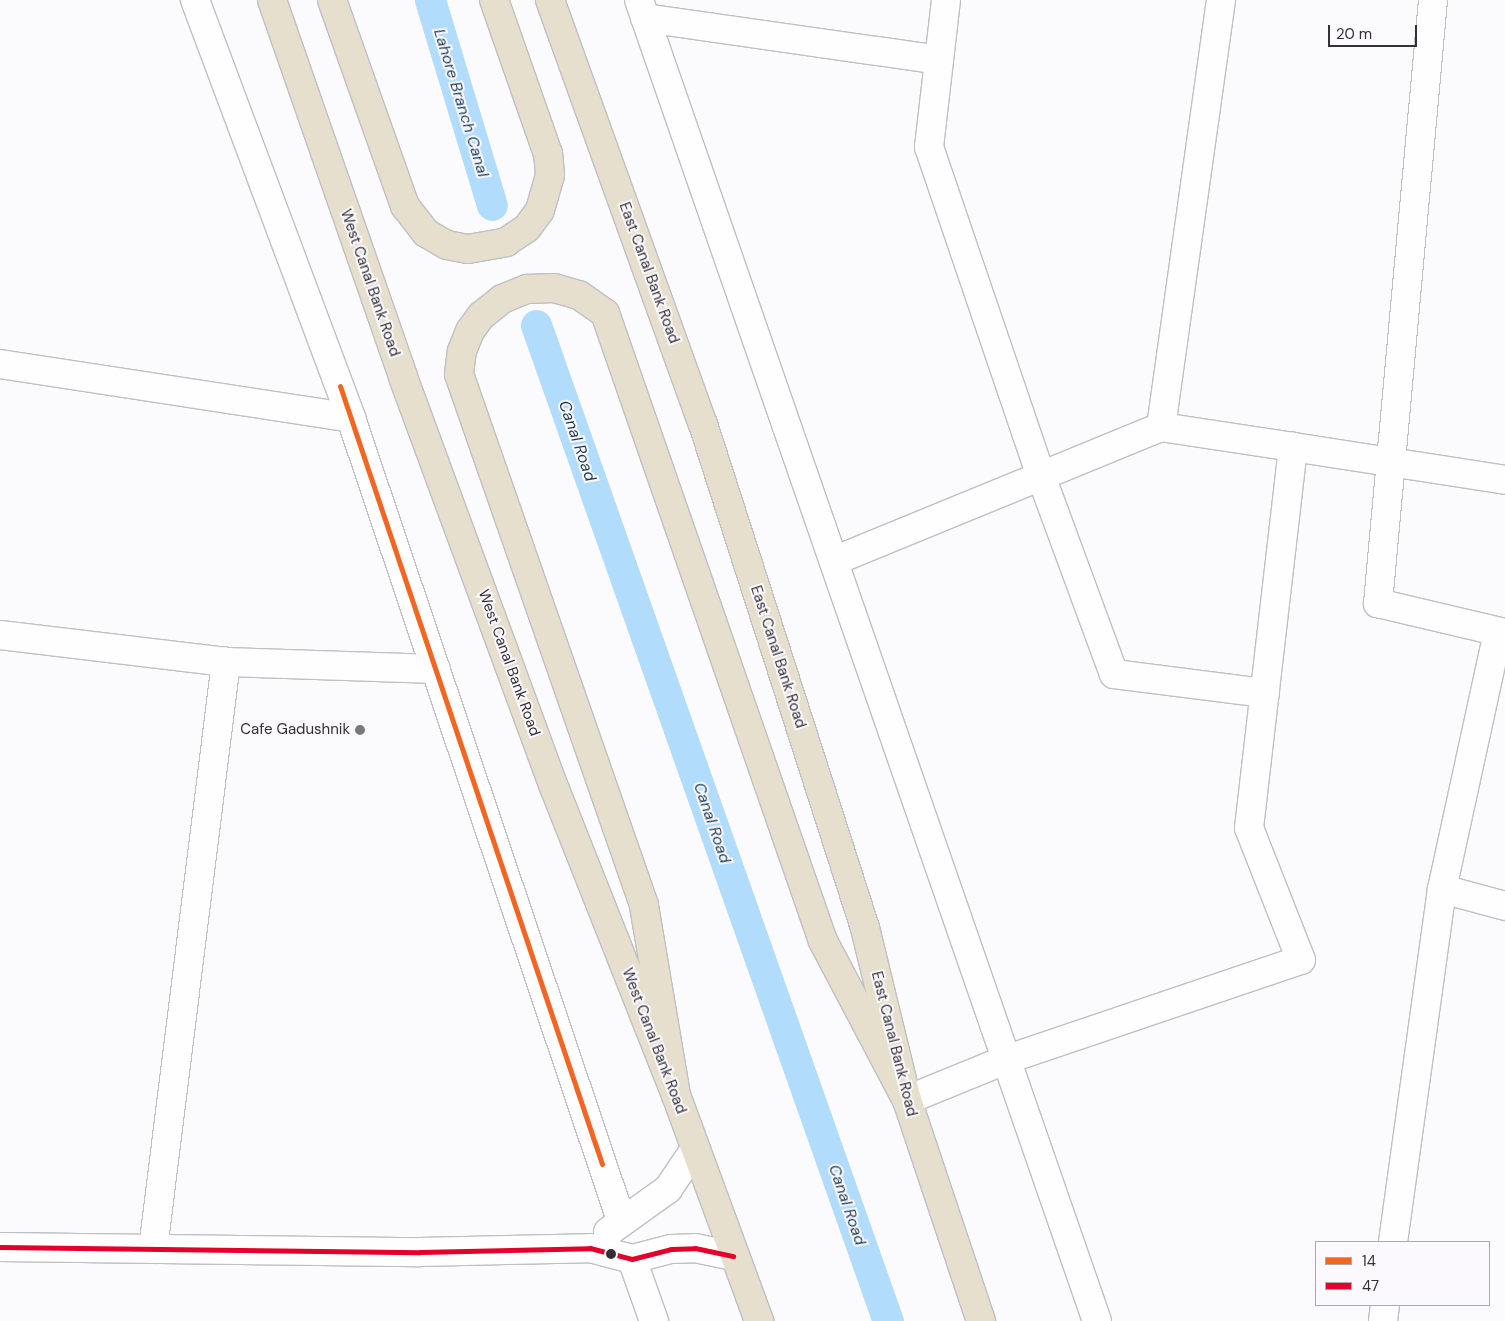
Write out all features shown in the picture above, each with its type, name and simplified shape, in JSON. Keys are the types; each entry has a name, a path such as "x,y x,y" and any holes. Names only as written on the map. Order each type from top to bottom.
{"highway":[{"name":"West Canal Bank Road","path":"272,0 403,377 544,759 676,1095 734,1256 760,1321"},
{"path":"332,0 405,206 426,233 447,244 468,249 506,242 527,228 540,210 550,175 548,154 494,0"},
{"name":"East Canal Bank Road","path":"550,0 703,424 865,928 907,1100 981,1321"},
{"path":"676,1095 644,905 460,374 462,351 470,331 481,316 502,299 527,289 554,288 579,295 605,313 823,941 907,1100"}],"street":[{"path":"195,0 351,418 621,1220"},
{"path":"946,0 930,148 1042,476 1114,674 1265,693"},
{"path":"1161,427 1220,0"},
{"path":"1393,1241 1442,889 1502,632 1378,603 1389,462 1432,0"},
{"path":"939,60 642,9 1097,1321"},
{"path":"0,364 351,418"},
{"path":"834,561 1161,427 1505,480"},
{"path":"907,1100 1005,1060 1301,960 1249,828 1293,447"},
{"path":"0,635 226,662 436,669"},
{"path":"153,1249 226,662"},
{"path":"1442,889 1505,906"},
{"path":"590,1248 621,1220 668,1189 696,1149"},
{"path":"0,1247 420,1252 590,1248 632,1259 679,1248 734,1256"},
{"path":"632,1259 654,1321"},
{"path":"1382,1321 1385,1306"}],"waterway":[{"name":"Lahore Branch Canal","path":"430,0 492,205"},
{"name":"Canal Road","path":"536,325 888,1321"}],"transit line":[{"name":"14","path":"340,386 602,1164"},
{"name":"47","path":"0,1247 420,1252 590,1248 632,1259 671,1249 695,1248 733,1256"}],"place":[{"name":"Cafe Gadushnik","path":"360,730"}]}
